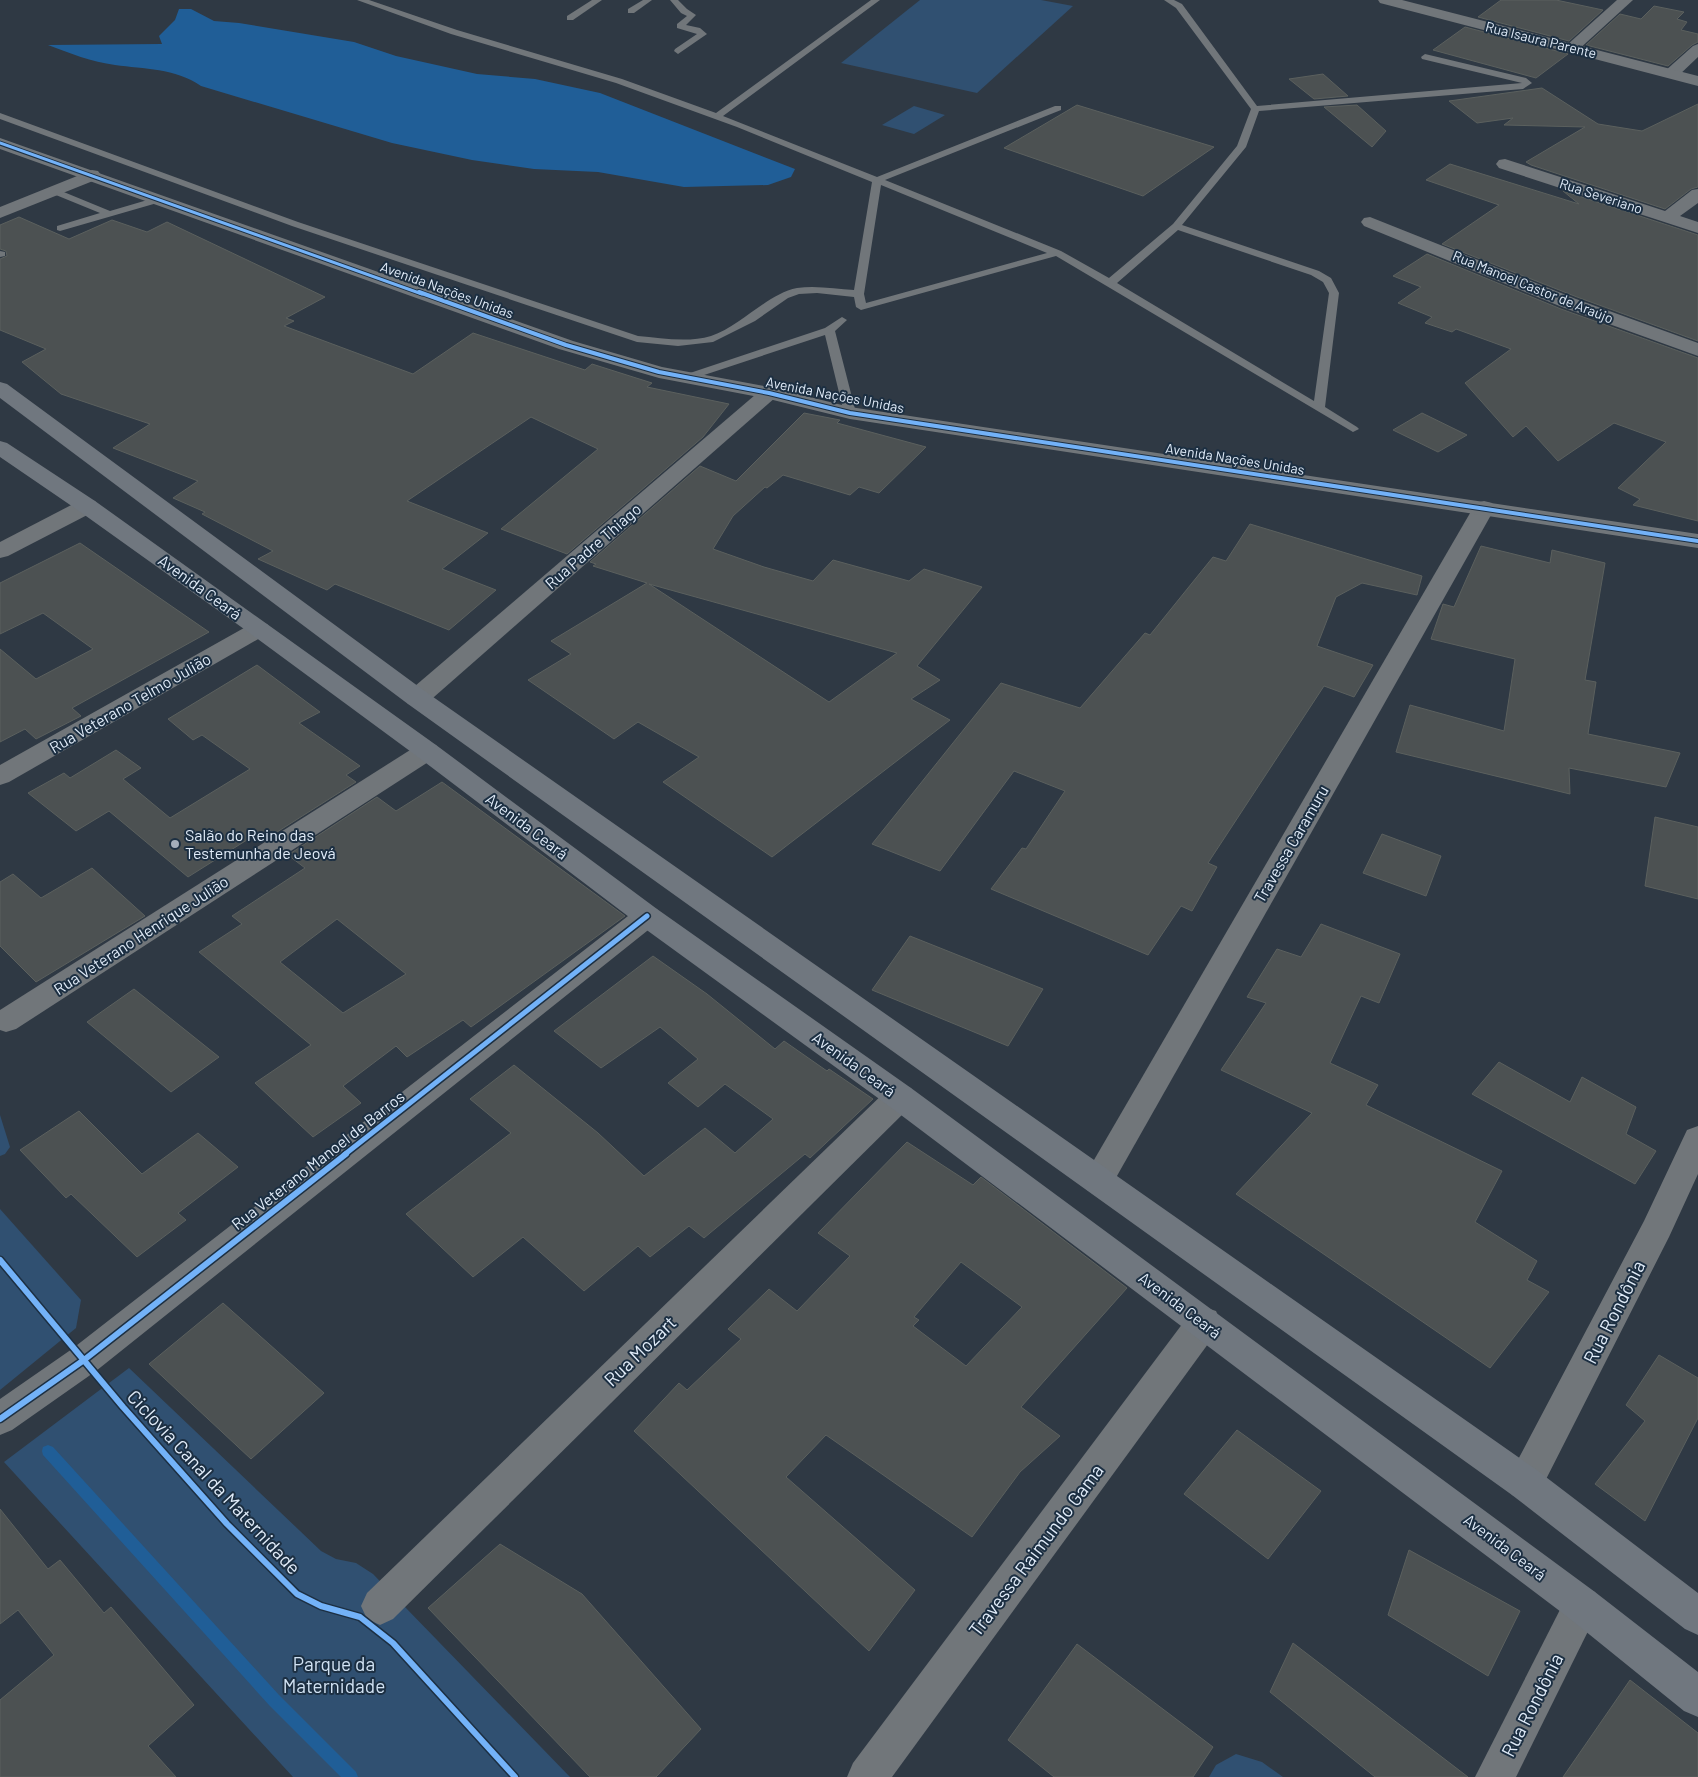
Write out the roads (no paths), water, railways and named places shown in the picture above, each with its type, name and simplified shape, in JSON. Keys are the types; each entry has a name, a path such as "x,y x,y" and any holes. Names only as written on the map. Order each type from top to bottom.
{"main road":[{"path":"0,388 418,698 1525,1483 1698,1616"},
{"name":"Avenida Ceará","path":"0,447 87,506 259,629 427,751 647,916 900,1097 1582,1605 1698,1697"}],"street":[{"name":"Rua Isaura Parente","path":"1385,0 1698,81"},
{"path":"1572,48 1626,0"},
{"path":"1671,74 1698,49"},
{"name":"Avenida Nações Unidas","path":"0,143 566,345 685,378 850,412 1698,541"},
{"name":"Rua Severiano","path":"1504,164 1698,228"},
{"path":"0,214 92,175"},
{"path":"1667,218 1698,194"},
{"name":"Rua Manoel Castor de Araújo","path":"1370,222 1569,303 1698,350"},
{"name":"Rua Padre Thiago","path":"418,698 769,394"},
{"path":"0,551 87,506"},
{"name":"Travessa Caramuru","path":"1098,1180 1484,508"},
{"name":"Rua Veterano Telmo Julião","path":"0,776 259,629"},
{"name":"Rua Veterano Henrique Julião","path":"6,1021 427,751"},
{"name":"Rua Veterano Manoel de Barros","path":"0,1419 84,1360 647,916"},
{"name":"Rua Mozart","path":"380,1606 900,1097"},
{"name":"Rua Rondônia","path":"1525,1483 1658,1227 1698,1139"},
{"name":"Travessa Raimundo Gama","path":"867,1777 1204,1322"},
{"name":"Rua Rondônia","path":"1495,1777 1582,1605"}],"lane":[{"path":"361,0 454,32 619,81 877,180 1057,253 1353,429"},
{"path":"570,18 598,0"},
{"path":"631,11 648,0"},
{"path":"674,0 684,11 692,15 680,26 697,30 703,34 678,51"},
{"path":"716,117 876,0"},
{"path":"1168,0 1178,6 1254,109"},
{"path":"1254,109 1523,86 1528,83 1523,80 1425,56"},
{"path":"877,180 1058,108"},
{"path":"1110,283 1176,226 1241,147 1254,109"},
{"path":"0,116 305,228 637,339 678,343 712,339 751,319 784,296 798,291 817,290 859,294"},
{"path":"877,180 859,294 860,308 1057,253"},
{"path":"54,191 110,214"},
{"path":"60,228 161,200"},
{"path":"1176,226 1315,273 1327,280 1334,293 1319,409"},
{"path":"685,378 829,330 842,320"},
{"path":"829,330 850,412"}],"waterway":[{"path":"48,1451 274,1700 351,1777"}],"place":[{"name":"Salão do Reino das Testemunha de Jeová","path":"175,844"}],"park label":[{"name":"Parque da Maternidade","path":"334,1675"}]}
